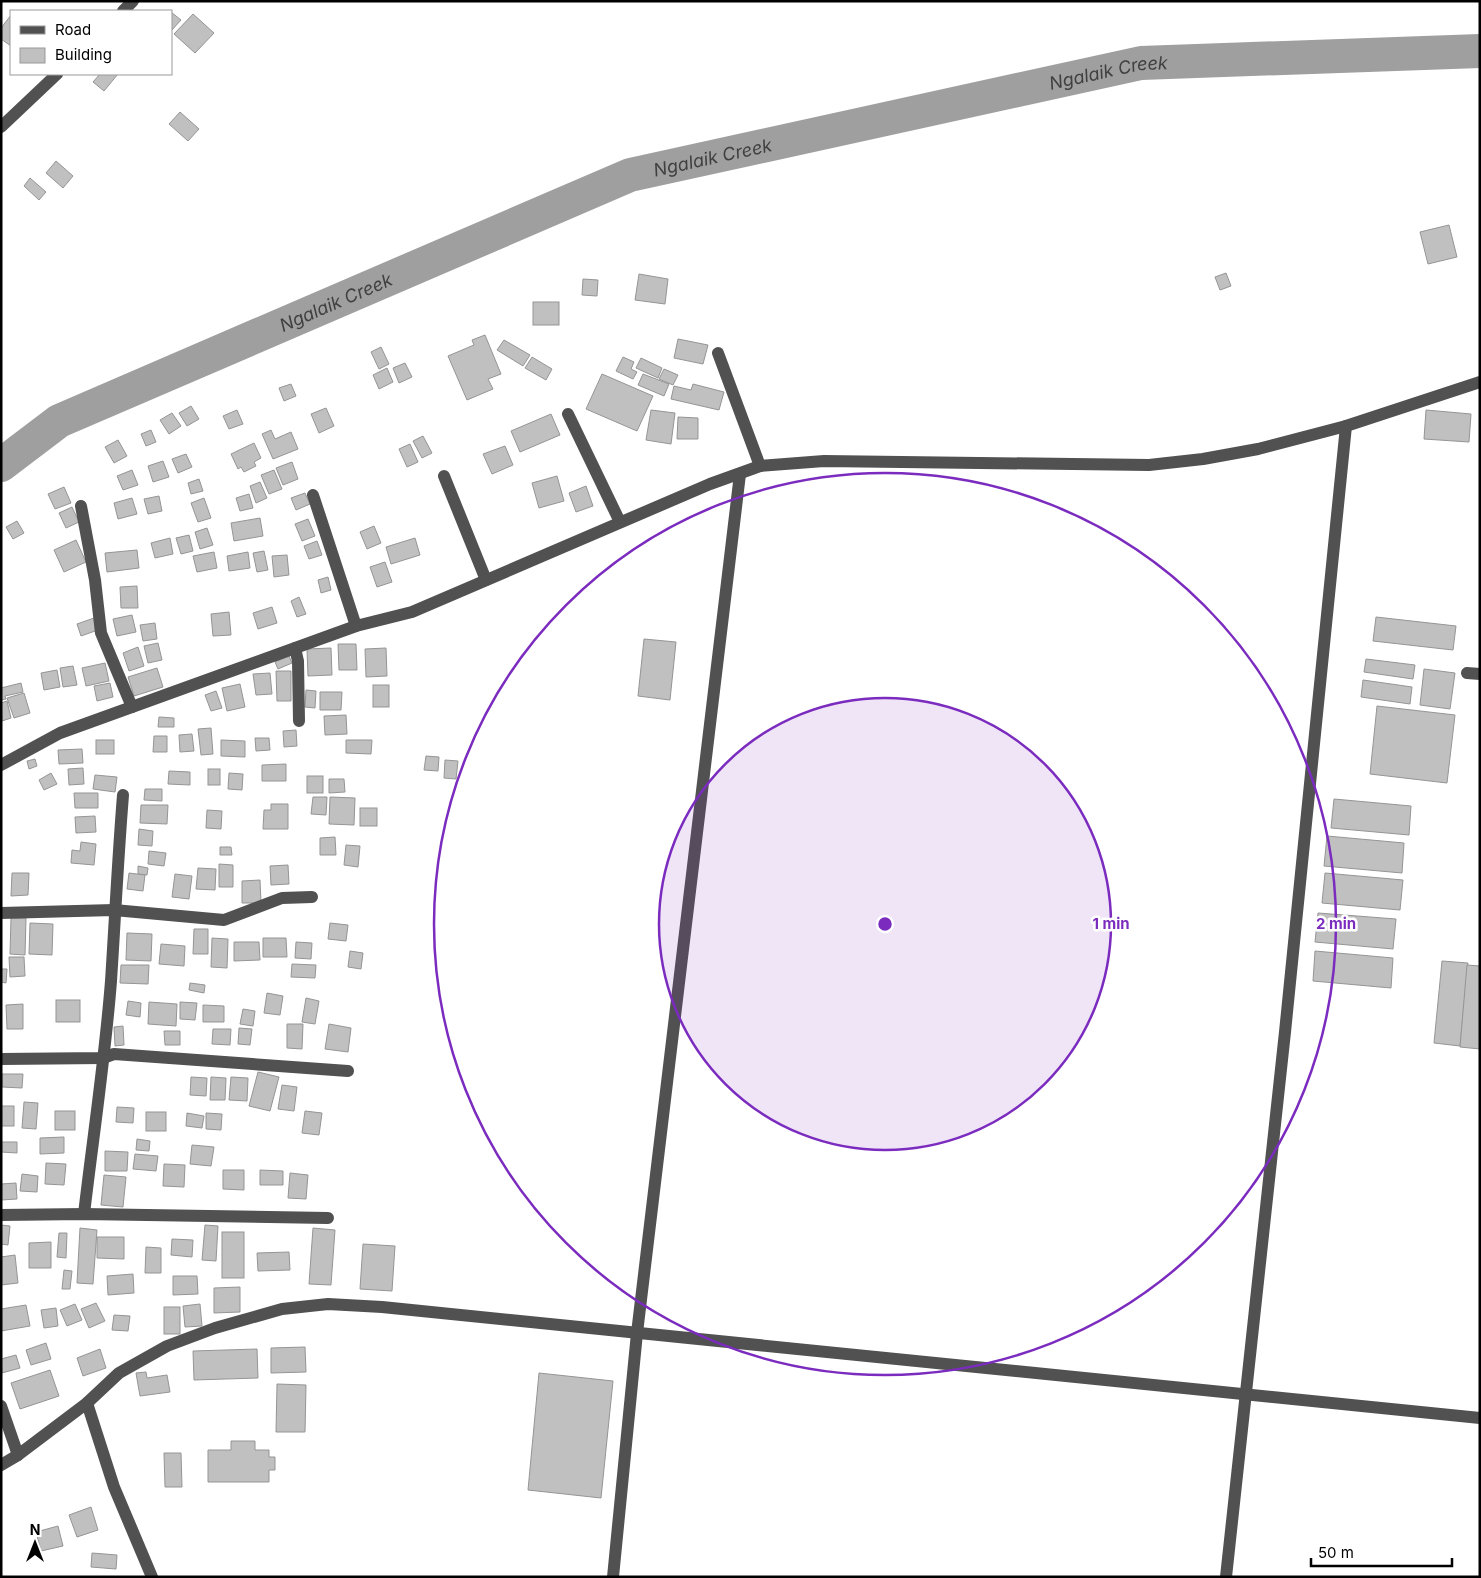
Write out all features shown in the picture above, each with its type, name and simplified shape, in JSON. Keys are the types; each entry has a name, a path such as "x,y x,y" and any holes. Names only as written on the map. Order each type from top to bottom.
{"street":[{"path":"124,10 133,1"},
{"path":"1,127 56,75"},
{"path":"718,353 760,466"},
{"path":"1,765 60,733 356,626 412,612 710,484 760,466 824,461 1149,465 1212,458 1346,426 1480,382"},
{"path":"568,414 620,522"},
{"path":"1226,1577 1285,1032 1346,426"},
{"path":"613,1577 637,1333 740,474"},
{"path":"444,476 486,580"},
{"path":"313,495 356,626"},
{"path":"81,506 95,580 102,633 132,707"},
{"path":"294,648 298,661 299,721"},
{"path":"84,1214 111,981 114,910 123,796"},
{"path":"1,912 114,910 224,920 282,898 312,897"},
{"path":"1,1059 103,1058 114,1054 348,1071"},
{"path":"1,1215 84,1214 328,1218"},
{"path":"1,1465 18,1455 87,1402 119,1373 167,1346 215,1328 282,1309 328,1304 373,1306 1480,1418"},
{"path":"87,1402 114,1488 152,1577"},
{"path":"1,1406 18,1455"}],"building":[{"path":"172,13 181,20 172,30"},
{"path":"193,14 214,33 195,53 174,34"},
{"path":"10,16 10,45 1,39 1,28"},
{"path":"99,75 117,75 104,91 93,82"},
{"path":"180,112 199,129 188,141 169,124"},
{"path":"56,161 73,176 63,188 46,173"},
{"path":"30,178 46,192 39,200 24,186"},
{"path":"1449,225 1457,257 1428,264 1420,232"},
{"path":"1226,273 1231,286 1220,290 1215,277"},
{"path":"639,274 668,279 665,304 635,300"},
{"path":"583,279 598,280 597,296 582,295"},
{"path":"533,302 559,302 559,325 533,325"},
{"path":"485,335 501,374 488,379 493,389 467,400 448,356 474,345 472,340"},
{"path":"678,339 708,345 703,364 674,358"},
{"path":"504,340 530,355 523,366 497,350"},
{"path":"381,347 389,364 379,369 371,352"},
{"path":"532,357 552,369 546,380 525,368"},
{"path":"623,357 634,362 631,369 637,372 633,379 616,371"},
{"path":"641,358 662,368 658,378 636,368"},
{"path":"405,363 412,377 399,383 393,368"},
{"path":"387,368 393,382 379,389 373,375"},
{"path":"664,369 678,375 673,385 659,379"},
{"path":"602,374 653,396 637,431 586,409"},
{"path":"643,374 669,384 664,396 638,385"},
{"path":"291,384 296,396 284,401 279,388"},
{"path":"693,384 724,392 719,410 671,399 674,386 691,390"},
{"path":"191,406 199,419 187,426 179,413"},
{"path":"326,408 334,426 319,433 311,414"},
{"path":"237,410 243,424 229,429 223,416"},
{"path":"651,410 675,413 671,444 646,440"},
{"path":"1426,410 1471,414 1469,442 1424,439"},
{"path":"172,413 181,426 169,434 160,420"},
{"path":"551,414 560,435 520,452 511,431"},
{"path":"678,417 698,418 698,439 677,439"},
{"path":"151,430 156,442 146,446 141,434"},
{"path":"271,430 275,439 291,432 298,449 273,459 262,434"},
{"path":"423,436 432,453 422,458 413,441"},
{"path":"118,440 127,456 114,463 105,447"},
{"path":"254,443 261,458 254,462 256,466 244,472 241,467 238,469 231,454"},
{"path":"410,444 418,462 407,467 399,449"},
{"path":"505,446 513,465 492,474 483,454"},
{"path":"186,454 192,467 178,473 172,459"},
{"path":"163,461 169,477 153,482 148,466"},
{"path":"292,462 298,479 283,485 276,468"},
{"path":"132,470 138,485 123,490 117,476"},
{"path":"274,470 282,489 269,494 261,475"},
{"path":"557,476 564,501 539,508 532,483"},
{"path":"199,479 203,491 191,494 188,483"},
{"path":"260,482 267,498 256,503 250,486"},
{"path":"586,486 593,506 576,512 569,493"},
{"path":"64,487 71,503 55,509 48,494"},
{"path":"305,493 310,504 296,510 291,498"},
{"path":"249,494 253,508 240,511 236,498"},
{"path":"159,496 162,511 148,514 144,499"},
{"path":"132,498 137,514 118,519 114,503"},
{"path":"204,498 211,518 198,522 191,503"},
{"path":"72,507 79,522 66,528 59,513"},
{"path":"260,518 263,536 234,541 231,523"},
{"path":"308,519 315,536 302,541 295,524"},
{"path":"17,521 24,533 13,539 6,527"},
{"path":"374,526 381,543 367,549 360,532"},
{"path":"207,528 213,545 200,549 195,532"},
{"path":"189,535 193,551 181,554 176,538"},
{"path":"170,538 173,554 155,558 151,543"},
{"path":"415,538 420,555 391,564 386,547"},
{"path":"76,540 86,562 64,572 54,550"},
{"path":"317,541 322,555 309,559 304,546"},
{"path":"137,550 139,568 107,572 105,553"},
{"path":"264,551 268,570 257,572 253,553"},
{"path":"214,552 217,568 197,572 193,556"},
{"path":"248,552 250,568 229,571 227,556"},
{"path":"287,555 289,575 274,577 272,556"},
{"path":"385,562 392,582 377,587 370,567"},
{"path":"328,577 331,590 321,593 318,580"},
{"path":"137,586 138,608 121,608 120,587"},
{"path":"299,597 306,614 297,617 291,601"},
{"path":"272,607 277,623 258,629 253,613"},
{"path":"229,612 231,635 213,636 211,614"},
{"path":"132,615 136,632 117,636 113,619"},
{"path":"1376,617 1456,626 1453,650 1373,641"},
{"path":"94,618 98,630 81,636 77,624"},
{"path":"155,623 157,639 143,641 140,625"},
{"path":"644,639 676,642 670,700 638,696"},
{"path":"158,643 162,660 148,663 144,646"},
{"path":"338,644 356,644 357,670 339,670"},
{"path":"138,647 144,666 129,671 123,653"},
{"path":"331,648 332,675 308,676 307,649"},
{"path":"386,648 387,676 366,677 365,649"},
{"path":"289,656 292,663 278,669 275,662"},
{"path":"1366,659 1415,665 1413,679 1364,672"},
{"path":"105,663 109,681 86,686 82,668"},
{"path":"73,666 77,685 63,687 60,668"},
{"path":"157,668 163,687 134,696 128,677"},
{"path":"1424,669 1455,673 1450,709 1420,705"},
{"path":"57,670 60,687 44,690 41,673"},
{"path":"276,671 291,671 291,701 277,701"},
{"path":"270,673 272,694 256,695 253,674"},
{"path":"1363,680 1412,687 1410,704 1361,697"},
{"path":"21,683 23,692 5,696 6,699 1,700 1,688"},
{"path":"110,683 113,697 97,701 94,686"},
{"path":"240,684 245,707 227,711 222,688"},
{"path":"373,685 389,685 389,707 373,707"},
{"path":"306,690 316,691 315,708 305,707"},
{"path":"216,691 222,708 211,711 205,695"},
{"path":"320,692 342,692 341,710 320,710"},
{"path":"24,693 30,713 14,718 7,698"},
{"path":"7,701 11,718 2,721 1,703"},
{"path":"1377,706 1455,715 1447,783 1370,774"},
{"path":"346,715 347,734 325,735 324,716"},
{"path":"159,717 174,718 174,727 158,727"},
{"path":"211,728 213,754 201,755 198,729"},
{"path":"296,730 297,746 284,747 283,731"},
{"path":"192,734 194,751 180,752 179,735"},
{"path":"154,736 167,736 167,752 153,752"},
{"path":"255,738 269,738 270,750 256,751"},
{"path":"96,740 114,740 114,754 96,754"},
{"path":"221,740 245,741 245,757 221,756"},
{"path":"346,740 372,740 371,754 346,753"},
{"path":"82,749 83,763 59,764 58,750"},
{"path":"426,756 439,757 438,771 424,770"},
{"path":"35,759 37,766 29,769 27,761"},
{"path":"445,760 458,761 456,779 444,778"},
{"path":"286,764 286,781 262,781 262,765"},
{"path":"83,768 84,784 69,785 68,769"},
{"path":"208,769 220,769 220,785 208,785"},
{"path":"169,771 190,772 190,785 168,784"},
{"path":"51,773 57,784 44,790 39,780"},
{"path":"229,773 243,774 242,790 228,789"},
{"path":"95,775 117,777 115,792 93,789"},
{"path":"307,776 323,776 323,793 307,793"},
{"path":"329,779 344,779 345,792 329,793"},
{"path":"145,789 162,789 162,801 144,800"},
{"path":"74,793 98,793 98,808 75,808"},
{"path":"313,797 327,797 326,815 311,814"},
{"path":"330,797 355,798 354,825 329,824"},
{"path":"1334,799 1411,806 1409,835 1331,828"},
{"path":"271,804 288,804 288,829 263,829 264,810 271,810"},
{"path":"141,805 168,805 167,824 140,823"},
{"path":"360,808 377,808 377,826 360,826"},
{"path":"207,810 222,811 221,829 206,828"},
{"path":"95,816 96,832 76,833 75,817"},
{"path":"139,829 153,831 152,846 138,845"},
{"path":"1327,836 1404,843 1402,873 1324,866"},
{"path":"335,837 336,855 320,855 320,838"},
{"path":"81,842 96,844 94,865 71,863 72,850 80,851"},
{"path":"346,845 360,846 358,867 344,865"},
{"path":"220,847 231,847 232,855 220,855"},
{"path":"149,851 166,853 164,866 148,864"},
{"path":"219,864 233,865 233,887 219,887"},
{"path":"288,865 289,884 271,885 270,866"},
{"path":"138,866 148,868 147,875 138,874"},
{"path":"198,868 216,869 215,890 196,889"},
{"path":"12,873 29,873 28,895 11,896"},
{"path":"129,873 145,875 143,891 127,889"},
{"path":"1325,873 1403,880 1400,910 1322,903"},
{"path":"175,874 192,876 189,899 172,897"},
{"path":"260,880 261,903 242,903 242,881"},
{"path":"1318,913 1396,919 1393,949 1315,942"},
{"path":"11,918 26,918 25,955 10,954"},
{"path":"30,923 53,924 52,955 29,954"},
{"path":"330,923 348,925 346,941 328,939"},
{"path":"194,929 208,929 208,954 193,954"},
{"path":"127,933 152,934 151,961 126,960"},
{"path":"212,938 228,939 227,968 211,967"},
{"path":"263,938 286,938 287,957 263,957"},
{"path":"234,942 259,942 260,960 234,961"},
{"path":"296,942 312,943 311,959 295,958"},
{"path":"161,944 185,946 184,966 159,964"},
{"path":"350,951 363,953 361,969 348,967"},
{"path":"1315,951 1393,958 1391,988 1313,981"},
{"path":"9,957 24,957 25,976 10,977"},
{"path":"1442,961 1468,963 1460,1046 1434,1043"},
{"path":"292,964 316,965 315,978 291,977"},
{"path":"121,965 149,965 148,984 120,983"},
{"path":"1467,965 1480,966 1480,1049 1460,1047"},
{"path":"1,969 7,969 6,983 1,982"},
{"path":"190,983 205,985 204,993 189,990"},
{"path":"267,993 283,996 280,1015 264,1013"},
{"path":"306,998 319,1001 315,1024 302,1022"},
{"path":"56,1000 80,1000 80,1022 56,1022"},
{"path":"128,1001 141,1003 140,1017 126,1015"},
{"path":"149,1002 177,1004 176,1026 148,1024"},
{"path":"180,1002 197,1003 195,1020 180,1019"},
{"path":"23,1004 23,1029 7,1029 6,1005"},
{"path":"203,1005 224,1006 224,1022 203,1022"},
{"path":"243,1009 255,1011 253,1026 240,1024"},
{"path":"287,1024 303,1024 302,1049 287,1048"},
{"path":"329,1024 351,1028 348,1052 325,1049"},
{"path":"123,1026 124,1045 115,1046 114,1027"},
{"path":"239,1028 252,1029 250,1045 238,1044"},
{"path":"213,1029 231,1029 230,1045 212,1044"},
{"path":"164,1031 180,1031 180,1045 165,1045"},
{"path":"258,1072 279,1077 270,1111 249,1106"},
{"path":"2,1074 23,1074 22,1088 2,1087"},
{"path":"191,1077 207,1078 206,1096 190,1095"},
{"path":"211,1077 226,1078 225,1100 210,1100"},
{"path":"231,1077 248,1078 247,1101 229,1100"},
{"path":"282,1085 297,1087 294,1111 278,1109"},
{"path":"24,1102 38,1103 36,1129 22,1128"},
{"path":"1,1106 14,1106 14,1126 1,1126"},
{"path":"117,1107 134,1108 133,1123 116,1122"},
{"path":"55,1111 75,1111 75,1130 55,1130"},
{"path":"305,1111 322,1113 319,1135 302,1133"},
{"path":"146,1112 166,1112 166,1131 146,1131"},
{"path":"187,1113 204,1116 202,1128 186,1126"},
{"path":"206,1113 222,1114 221,1130 206,1129"},
{"path":"64,1137 64,1153 40,1154 40,1138"},
{"path":"137,1139 150,1141 149,1151 136,1150"},
{"path":"1,1142 17,1142 17,1153 1,1152"},
{"path":"192,1145 214,1147 211,1166 190,1164"},
{"path":"105,1151 128,1152 127,1171 105,1171"},
{"path":"135,1154 158,1156 156,1171 133,1169"},
{"path":"46,1163 66,1164 64,1185 45,1184"},
{"path":"164,1164 185,1165 184,1187 163,1186"},
{"path":"223,1170 244,1170 244,1190 223,1189"},
{"path":"260,1170 283,1171 283,1185 260,1185"},
{"path":"290,1173 308,1175 306,1199 288,1198"},
{"path":"22,1174 38,1176 37,1192 20,1191"},
{"path":"104,1175 126,1177 123,1207 101,1205"},
{"path":"16,1183 17,1199 1,1200 1,1184"},
{"path":"1,1225 10,1226 8,1245 1,1244"},
{"path":"205,1225 218,1226 216,1261 202,1260"},
{"path":"80,1228 97,1230 93,1284 77,1283"},
{"path":"313,1228 335,1230 331,1285 309,1284"},
{"path":"222,1232 244,1232 244,1278 222,1278"},
{"path":"59,1233 67,1233 66,1258 57,1257"},
{"path":"97,1237 124,1237 124,1259 97,1258"},
{"path":"172,1239 193,1240 192,1257 171,1255"},
{"path":"51,1242 51,1268 29,1268 29,1243"},
{"path":"363,1244 395,1246 392,1291 360,1289"},
{"path":"146,1247 161,1248 161,1273 145,1273"},
{"path":"289,1252 290,1270 258,1271 257,1253"},
{"path":"15,1255 18,1283 1,1285 1,1257"},
{"path":"64,1270 72,1271 70,1289 62,1289"},
{"path":"133,1274 134,1293 108,1295 107,1276"},
{"path":"173,1276 197,1276 198,1294 173,1295"},
{"path":"240,1287 240,1312 214,1313 214,1288"},
{"path":"96,1303 105,1321 89,1328 81,1309"},
{"path":"75,1304 82,1320 67,1326 60,1310"},
{"path":"200,1304 202,1326 185,1327 183,1306"},
{"path":"26,1305 30,1326 1,1331 1,1309"},
{"path":"164,1307 180,1307 180,1334 164,1334"},
{"path":"56,1308 58,1326 44,1328 41,1310"},
{"path":"114,1315 130,1316 128,1331 112,1330"},
{"path":"46,1343 51,1359 31,1365 26,1350"},
{"path":"305,1347 306,1372 271,1373 271,1348"},
{"path":"100,1349 106,1368 83,1376 77,1358"},
{"path":"257,1349 258,1378 194,1380 193,1351"},
{"path":"16,1355 20,1368 2,1373 1,1359"},
{"path":"50,1370 59,1396 20,1409 11,1383"},
{"path":"146,1372 147,1378 167,1375 170,1392 140,1396 136,1373"},
{"path":"539,1373 613,1381 601,1498 528,1490"},
{"path":"277,1384 306,1385 305,1432 276,1432"},
{"path":"231,1441 255,1441 255,1450 269,1450 269,1457 275,1457 275,1470 269,1470 269,1482 208,1482 208,1450 231,1450"},
{"path":"164,1453 181,1453 182,1487 165,1487"},
{"path":"91,1507 98,1530 77,1537 69,1515"},
{"path":"58,1526 63,1546 41,1551 36,1532"},
{"path":"92,1553 117,1555 116,1569 91,1567"}],"waterway":[{"name":"Ngalaik Creek","path":"1,465 59,421 630,175 1141,63 1480,51"}]}
